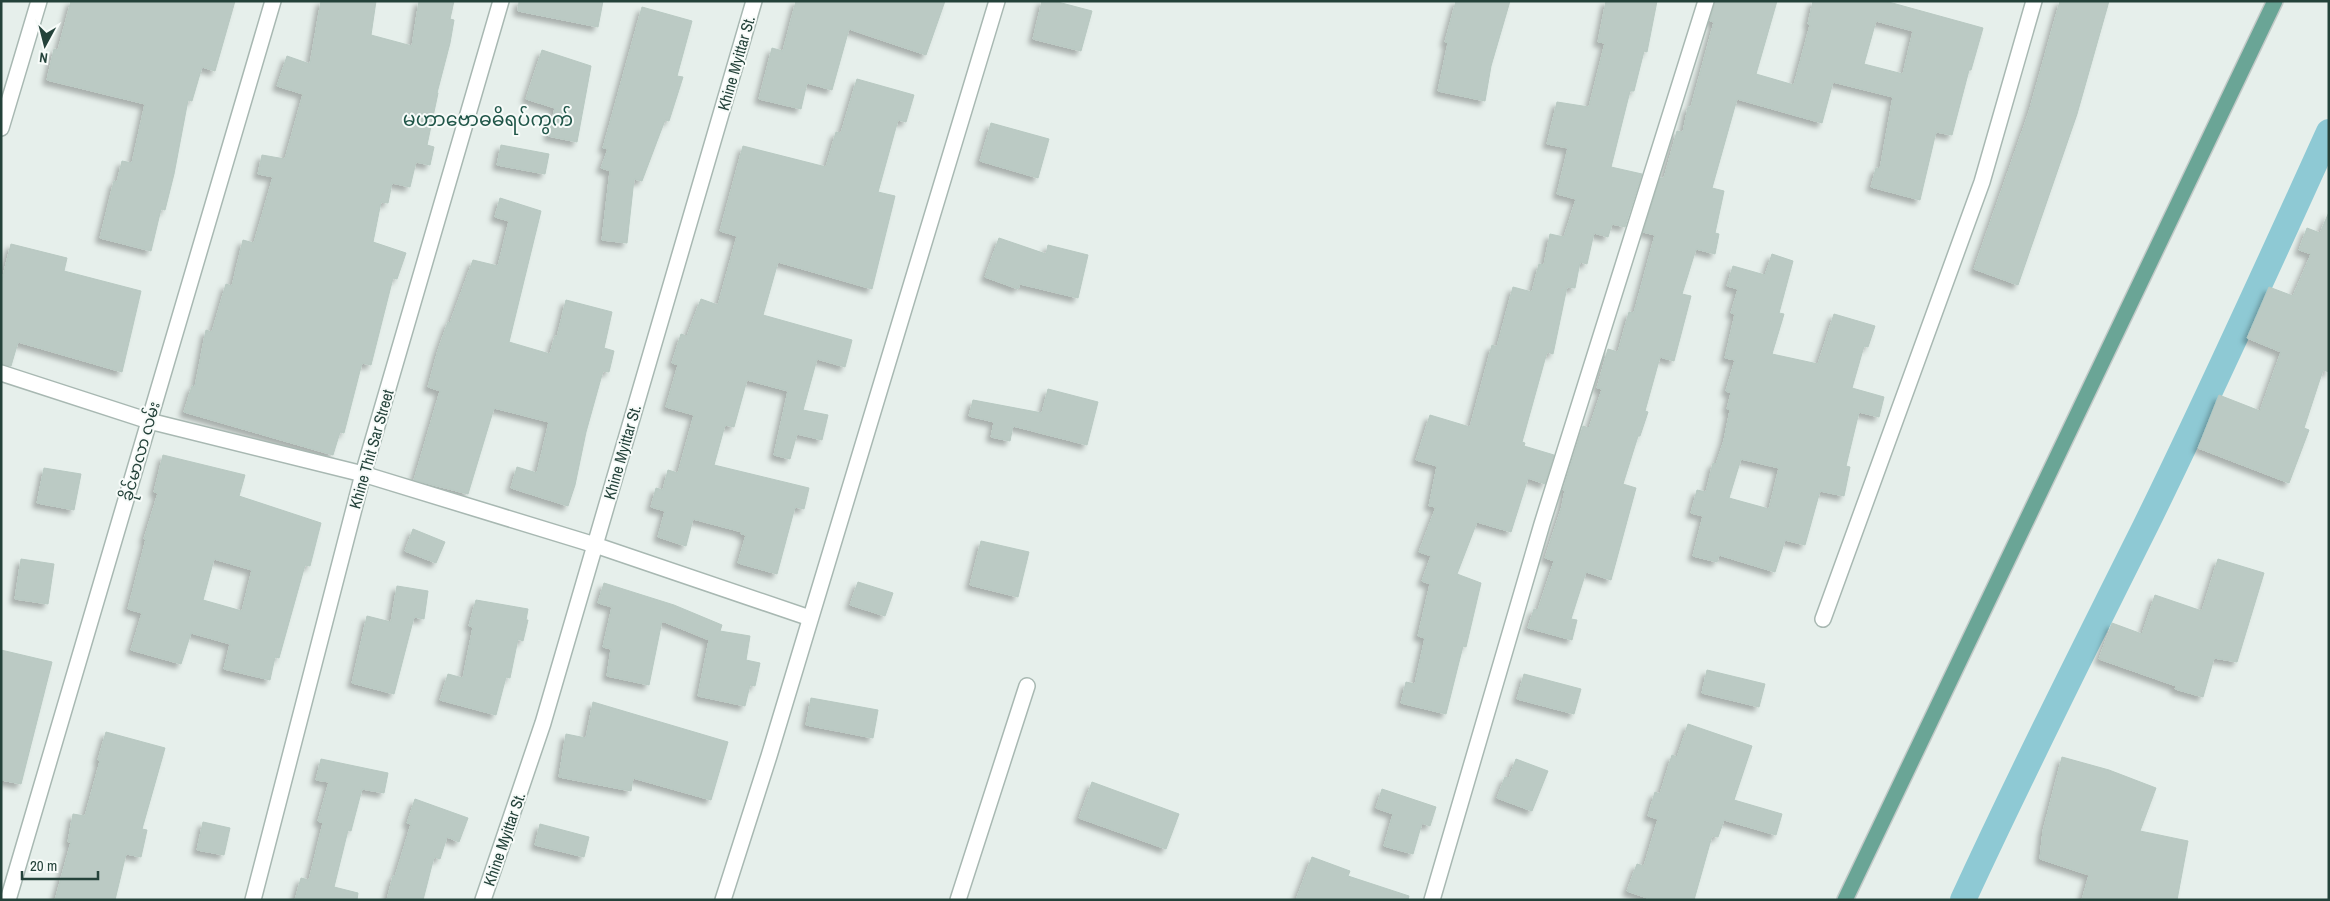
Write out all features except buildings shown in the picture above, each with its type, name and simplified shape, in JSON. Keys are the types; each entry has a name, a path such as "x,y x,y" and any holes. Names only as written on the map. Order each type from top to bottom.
{"main road":[{"path":"1844,900 2275,1"}],"street":[{"path":"1,128 39,1"},
{"name":"ခိုင်မာလာ လမ်း","path":"8,900 273,1"},
{"name":"Khine Thit Sar Street","path":"253,900 364,474 501,1"},
{"name":"Khine Myittar St.","path":"483,900 543,723 754,1"},
{"path":"723,900 997,1"},
{"path":"1432,900 1545,514 1706,1"},
{"path":"1823,619 1982,182 2034,1"},
{"path":"1,373 149,421 364,474 595,546 810,618"},
{"path":"958,900 1027,686"}],"waterway":[{"path":"1963,900 2075,666 2192,429 2329,132"}],"district":[{"name":"မဟာဗောဓဓိရပ်ကွက်","path":"488,119"}]}
